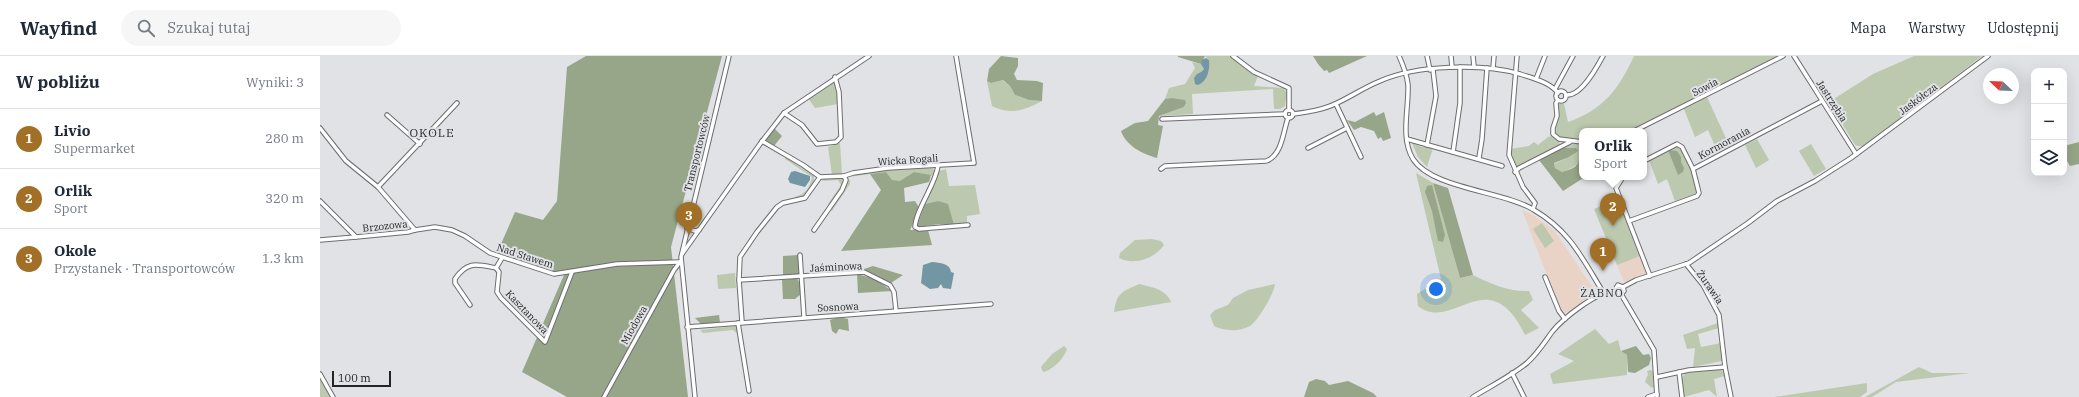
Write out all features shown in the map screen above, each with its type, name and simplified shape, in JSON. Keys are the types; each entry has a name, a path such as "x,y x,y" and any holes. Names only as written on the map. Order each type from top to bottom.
{"street":[{"name":"Transportowców","path":"695,397 680,262 729,56"},
{"path":"681,257 762,141 784,113 835,77 869,56"},
{"name":"Wicka Rogali","path":"820,177 844,176 853,173 888,168 974,163 956,56"},
{"path":"1233,56 1254,72 1289,88 1289,110 1293,114"},
{"path":"1399,56 1406,73 1408,89 1406,139 1413,158 1429,174 1533,209 1556,225 1566,234 1603,292"},
{"path":"1427,56 1436,96 1427,145"},
{"path":"1451,56 1452,67"},
{"path":"1473,56 1474,66"},
{"path":"1493,68 1494,56"},
{"path":"1517,56 1509,155 1515,172 1535,203 1533,209"},
{"path":"1536,79 1545,56"},
{"path":"1573,56 1556,91 1558,100 1556,103 1557,116 1553,128 1553,134 1559,139 1570,142 1579,142"},
{"path":"1566,95 1575,94 1591,76 1603,56"},
{"name":"Sowia","path":"1640,128 1783,56"},
{"name":"Jastrzębia","path":"1794,56 1856,154"},
{"name":"Jaskółcza","path":"1623,287 1632,281 1686,264 1738,231 1777,201 1815,181 1856,154 1988,56"},
{"path":"1161,169 1165,166 1266,161 1273,158 1278,150 1288,118 1292,117 1293,114 1313,111 1336,104 1380,81 1406,73 1452,67 1474,66 1493,68 1536,79 1556,91 1563,91 1566,95"},
{"path":"1453,152 1460,103 1460,67"},
{"path":"1479,158 1482,139 1487,68"},
{"path":"784,113 802,124 817,144 836,142 841,137 839,92 835,77"},
{"path":"1558,100 1564,101 1566,95"},
{"name":"Kormorania","path":"1647,159 1677,144 1682,146 1693,169 1822,101"},
{"path":"378,187 457,104"},
{"path":"1336,104 1361,157"},
{"path":"1162,119 1285,114 1289,110"},
{"path":"1285,114 1288,118"},
{"path":"386,115 420,144"},
{"path":"320,128 346,162 378,187 415,230"},
{"path":"1308,148 1347,128"},
{"path":"1406,139 1479,158 1502,166"},
{"path":"749,391 740,322 740,257 757,232 777,207 783,203 805,198 820,177 803,165 762,141"},
{"path":"1515,172 1519,168 1570,142"},
{"path":"938,166 915,227 919,229 968,225"},
{"path":"1629,221 1697,196 1699,193 1693,169"},
{"path":"814,230 844,187 846,180 844,176"},
{"path":"1621,180 1616,188 1629,221 1628,224 1650,276"},
{"name":"Brzozowa","path":"320,201 356,237"},
{"name":"Nad Stawem","path":"415,230 435,227 452,230 465,236 490,253 554,274 618,264 680,262"},
{"path":"687,228 695,231 700,229"},
{"name":"Brzozowa","path":"320,240 408,232 415,230"},
{"path":"800,255 801,277"},
{"path":"470,305 455,280 461,270 470,264 496,268 502,258"},
{"name":"Miodowa","path":"604,397 674,270 680,262"},
{"name":"Żurawia","path":"1686,264 1702,286 1719,315 1725,367 1731,397"},
{"name":"Kasztanowa","path":"496,268 499,272 497,292 500,298 545,342 572,272"},
{"name":"Jaśminowa","path":"739,280 864,272 890,285 894,292 896,311"},
{"name":"Jaśminowa","path":"801,277 804,317"},
{"path":"1545,277 1559,311 1565,319"},
{"path":"1472,397 1512,373 1535,356 1552,332 1565,319 1603,292 1615,290 1618,286 1623,287 1624,291 1621,294"},
{"path":"1615,290 1617,293 1621,294 1654,350 1657,377 1657,396 1648,397"},
{"name":"Sosnowa","path":"687,327 991,304"},
{"path":"1657,377 1679,372 1725,367"},
{"path":"1679,372 1682,397"},
{"path":"1512,373 1524,397"},
{"path":"320,374 333,397"}],"shaded area":[{"path":"1522,210 1533,215 1555,231 1595,291 1589,299 1562,315"},
{"path":"1640,256 1647,274 1624,282 1617,265"}],"green space":[{"path":"586,56 722,56 671,247 688,397 567,397 522,372 564,275 527,265 497,253 515,212 543,220 557,201 567,67"},
{"path":"1001,56 1018,58 1018,66 1014,74 1017,80 1037,81 1043,83 1042,101 1029,100 1015,95 1010,86 1003,80 991,83 987,81 989,69"},
{"path":"1178,56 1205,56 1201,64 1178,57"},
{"path":"1205,56 1231,56 1251,73 1258,76 1254,86 1284,88 1287,93 1285,106 1280,109 1274,109 1273,89 1192,94 1193,114 1159,116 1184,107 1186,103 1171,98 1165,99 1169,88 1185,84 1195,68 1192,62 1201,64 1204,69 1197,74 1194,81 1208,74 1209,60"},
{"path":"1313,56 1367,56 1329,73 1327,70 1324,71"},
{"path":"1634,56 1778,56 1634,128 1579,128 1579,141 1567,140 1555,132 1559,112 1558,104 1564,104 1568,122 1580,117 1600,105 1608,97 1616,88"},
{"path":"1914,56 1982,56 1863,147 1855,145 1829,102 1873,74"},
{"path":"1002,80 1010,86 1015,95 1029,100 1042,101 1017,111 999,109 992,106 987,81 991,83"},
{"path":"834,82 836,85 838,104 815,108 808,98"},
{"path":"1707,97 1730,147 1718,153 1708,130 1695,137 1684,109"},
{"path":"1171,98 1185,100 1186,103 1184,107 1159,116 1158,125 1163,126 1157,158 1136,149 1127,141 1121,131 1135,123 1148,121 1165,99"},
{"path":"1374,112 1376,116 1384,112 1391,138 1383,141 1381,137 1378,139 1374,131 1361,127 1354,130 1347,120 1355,122"},
{"path":"774,128 782,136 774,146 765,140"},
{"path":"1552,136 1560,142 1559,145 1515,168 1510,149 1529,146 1534,142 1538,145 1548,137"},
{"path":"1757,139 1769,160 1756,168 1745,145"},
{"path":"2079,142 2079,164 2070,166 2067,161 2067,145"},
{"path":"840,143 842,174 832,175 828,147"},
{"path":"1412,143 1422,147 1433,148 1427,167 1418,157"},
{"path":"1573,144 1579,144 1579,160 1572,168 1562,172 1555,168 1554,164 1567,158 1561,148"},
{"path":"1811,144 1826,169 1814,176 1799,151"},
{"path":"1676,146 1683,153 1686,159 1695,179 1697,190 1695,194 1675,201 1667,179 1658,184 1649,160"},
{"path":"1561,148 1576,148 1578,151 1567,158 1554,163 1555,168 1562,172 1576,166 1579,160 1579,180 1580,180 1563,191 1539,160"},
{"path":"1668,150 1677,151 1681,157 1681,162 1684,168 1683,172 1678,175"},
{"path":"786,157 814,176 813,184 810,190 797,199 795,197 804,192 810,184 812,177 785,159"},
{"path":"933,168 934,176 914,172 901,181 892,181 886,172 848,177 881,170"},
{"path":"946,169 949,186 975,185 980,214 967,216 967,223 954,225 938,201 926,204 939,171"},
{"path":"886,172 892,180 900,181 914,172 931,175 929,182 904,188 905,202 915,201 920,209 910,230 928,230 932,245 841,251 881,190 870,174"},
{"path":"1416,173 1433,183 1460,278 1473,275 1507,289 1529,291 1533,300 1521,310 1539,328 1525,335 1511,313 1498,302 1484,300 1471,302 1444,312 1431,312 1418,306 1417,294 1441,279"},
{"path":"839,178 844,180 843,186 830,205 828,204 841,185 838,180 822,181 823,179"},
{"path":"849,180 850,184 832,211 830,209"},
{"path":"1433,183 1448,188 1473,275 1460,278"},
{"path":"1432,185 1445,235 1443,242 1438,241 1432,211 1425,192 1427,186"},
{"path":"1617,199 1640,256 1617,265 1594,209"},
{"path":"938,201 948,204 954,225 939,224 918,227 925,204"},
{"path":"1542,223 1554,241 1545,248 1533,229"},
{"path":"1152,239 1161,241 1164,245 1150,257 1138,261 1119,258 1120,253 1135,240"},
{"path":"798,255 800,275 783,275 783,256"},
{"path":"873,266 903,275 891,283 864,269"},
{"path":"735,273 736,288 718,289 717,275"},
{"path":"857,274 875,279 892,291 858,293"},
{"path":"797,278 800,284 801,294 795,299 783,299 782,280"},
{"path":"1139,284 1162,291 1171,302 1114,312 1119,296 1124,291"},
{"path":"1275,284 1272,294 1265,307 1250,326 1232,330 1214,326 1210,315 1215,310 1228,305 1233,298 1248,290"},
{"path":"719,315 720,322 718,323 701,324 695,318"},
{"path":"839,317 848,319 849,331 839,329 836,334 832,331 830,320"},
{"path":"1718,323 1719,328 1698,334 1701,347 1721,343 1722,361 1693,367 1695,348 1687,349 1683,335"},
{"path":"736,326 739,335 733,330 703,333 700,330"},
{"path":"1595,329 1609,344 1618,340 1621,351 1627,355 1627,375 1553,384 1550,374 1574,361 1558,354"},
{"path":"1064,346 1067,349 1061,360 1051,369 1043,372 1041,367 1052,354"},
{"path":"1636,346 1643,355 1649,354 1651,358 1649,365 1635,373 1628,372 1627,355 1621,351"},
{"path":"1919,367 1932,373 1970,373 1896,382 1872,397 1865,397"},
{"path":"1716,368 1722,370 1725,376 1714,379 1717,397 1709,390 1684,397 1682,378 1685,373"},
{"path":"1651,370 1653,372 1654,387 1652,388 1645,382 1648,374 1647,371"},
{"path":"320,378 330,397 320,397"},
{"path":"1316,379 1325,381 1329,385 1348,381 1373,393 1377,397 1304,397 1309,382"},
{"path":"1867,383 1867,392 1860,397 1774,397"}],"water":[{"path":"1206,58 1209,60 1208,74 1204,81 1198,85 1195,84 1194,78 1204,69 1201,64 1202,60"},
{"path":"795,171 810,176 810,180 805,187 790,183 788,179 791,172"},
{"path":"932,262 947,265 951,272 954,273 951,289 943,288 941,284 938,288 930,289 921,283 923,265"}],"place":[{"name":"Orlik","path":"1613,226"},
{"name":"Okole","path":"689,235"},
{"name":"Livio","path":"1603,271"}],"district":[{"name":"OKOLE","path":"432,132"},
{"name":"ŻABNO","path":"1602,293"}]}
